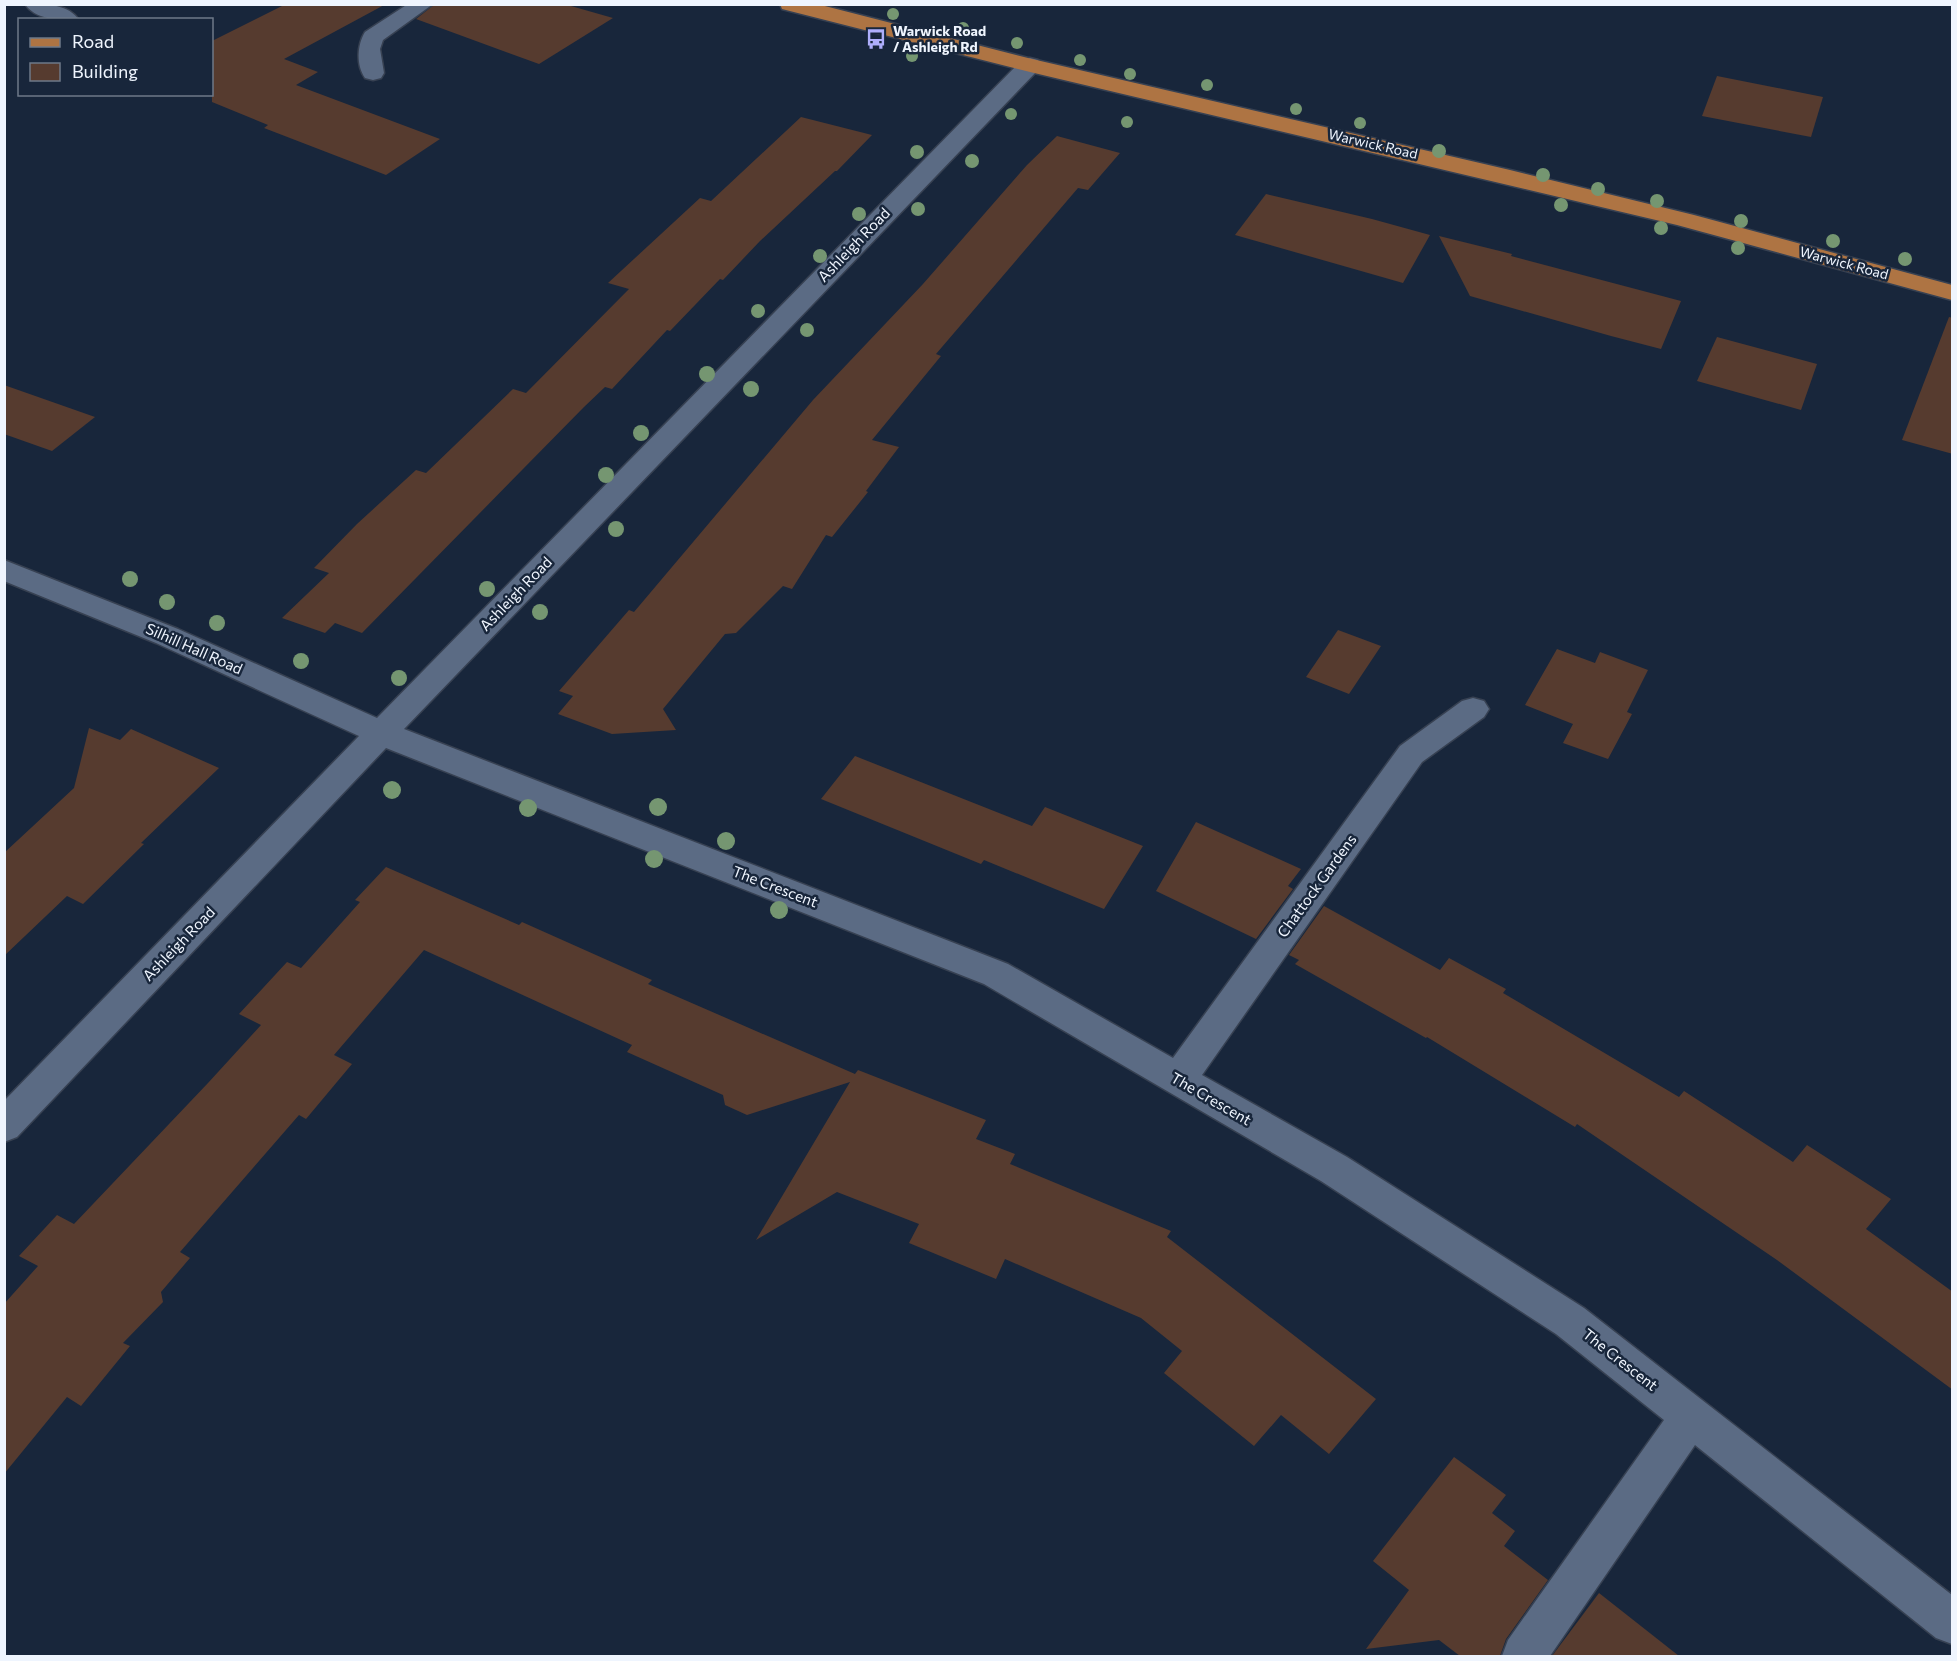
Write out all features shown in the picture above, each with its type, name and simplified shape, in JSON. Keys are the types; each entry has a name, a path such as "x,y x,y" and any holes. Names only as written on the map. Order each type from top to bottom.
{"main road":[{"name":"Warwick Road","path":"790,4 1030,65 1684,220 1953,293"}],"street":[{"path":"35,4 65,18"},
{"path":"372,73 369,49 373,37 423,4"},
{"name":"Ashleigh Road","path":"4,1126 381,733 1030,65"},
{"name":"Silhill Hall Road","path":"4,570 167,636 381,733"},
{"name":"Chattock Gardens","path":"1178,1080 1411,754 1473,709"},
{"name":"The Crescent","path":"381,733 996,974 1334,1169 1570,1321 1953,1622"},
{"path":"1524,1656 1692,1415"}],"building":[{"path":"286,4 386,4 284,59 318,72 296,85 440,139 386,175 264,128 268,125 212,102 213,40"},
{"path":"435,4 564,4 613,18 539,64 416,19"},
{"path":"1717,76 1823,97 1811,137 1702,116"},
{"path":"801,117 872,135 837,171 760,241 723,280 720,279 670,331 667,330 612,389 605,387 584,407 362,633 335,623 325,633 282,618 329,573 314,568 357,524 416,470 426,473 513,389 526,393 629,289 608,283 700,198 711,201"},
{"path":"1057,136 1120,153 1088,190 1078,188 936,354 941,356 872,440 899,447 866,491 868,492 832,537 826,535 792,589 783,586 736,633 725,634 663,709 676,730 612,734 558,714 573,696 559,691 629,610 634,612 813,400 923,284 1027,165"},
{"path":"1266,194 1430,235 1403,283 1235,235"},
{"path":"1439,236 1681,301 1661,349 1611,336 1470,296"},
{"path":"1949,317 1953,318 1953,454 1902,440"},
{"path":"1717,337 1817,364 1801,410 1697,381"},
{"path":"4,385 95,417 52,451 4,434"},
{"path":"1338,630 1381,646 1349,694 1306,677"},
{"path":"1557,649 1595,663 1600,652 1648,670 1627,712 1632,714 1608,759 1563,743 1573,724 1525,705"},
{"path":"89,728 120,740 131,729 219,768 141,843 144,844 83,904 67,896 4,956 4,853 74,788"},
{"path":"855,756 1032,826 1045,807 1143,846 1104,909 984,860 981,864 821,799"},
{"path":"1196,822 1301,869 1288,886 1293,889 1256,939 1156,891"},
{"path":"386,867 519,925 522,922 652,980 648,984 855,1074 858,1070 986,1120 976,1139 1015,1154 1010,1164 1171,1231 1167,1237 1376,1399 1329,1454 1281,1415 1254,1446 1164,1373 1182,1351 1141,1318 1005,1259 996,1279 909,1243 919,1224 837,1192 756,1240 850,1082 747,1115 725,1105 723,1095 627,1052 632,1045 424,950 334,1055 352,1064 306,1119 299,1115 180,1252 190,1258 161,1292 163,1302 123,1343 130,1346 81,1406 67,1397 4,1474 4,1304 38,1266 19,1256 57,1215 74,1224 208,1083 261,1025 239,1014 287,962 301,968 360,902 355,900"},
{"path":"1324,906 1440,970 1449,958 1506,989 1503,993 1679,1097 1684,1091 1793,1162 1807,1145 1891,1199 1866,1229 1953,1292 1953,1390 1777,1260 1577,1124 1575,1127 1427,1037 1295,964 1299,960 1289,955"},
{"path":"1454,1457 1506,1495 1492,1513 1515,1531 1504,1546 1548,1580 1506,1639 1500,1656 1460,1656 1439,1640 1366,1649 1409,1590 1373,1561"},
{"path":"1599,1593 1679,1656 1552,1656"}],"place":[{"name":"Warwick Road / Ashleigh Rd","path":"876,39"}]}
